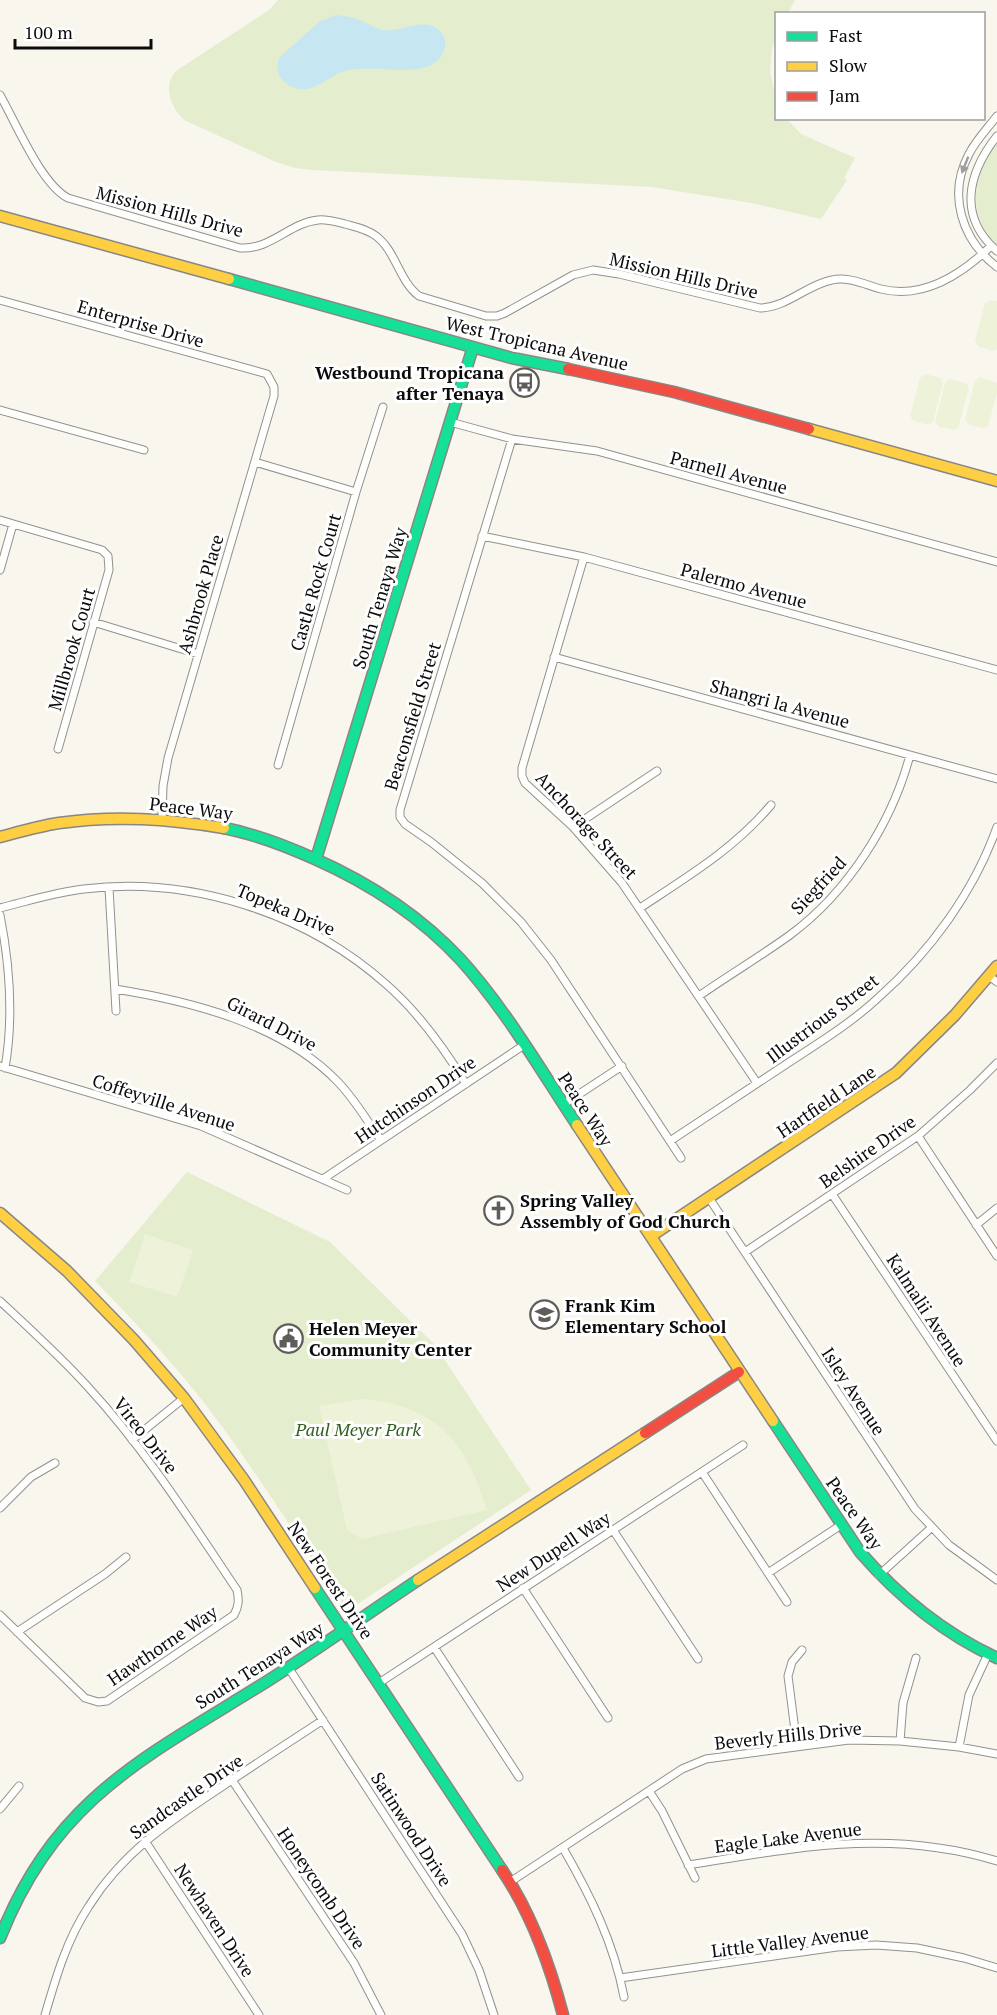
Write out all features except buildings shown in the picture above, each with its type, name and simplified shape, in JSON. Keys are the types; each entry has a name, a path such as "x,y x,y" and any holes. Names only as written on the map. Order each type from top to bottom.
{"street":[{"name":"Mission Hills Drive","path":"0,95 47,179 58,192 68,198 240,248 265,245 311,221 330,220 359,228 381,240 410,289 419,296 486,316 505,313 586,270 619,274 748,306 766,308 780,305 835,279 848,280 893,292 915,292 952,276 994,248"},
{"path":"997,116 970,153 959,183 959,204 964,225 973,243 997,267"},
{"path":"994,248 983,236 975,220 971,194 976,167 997,136"},
{"name":"West Tropicana Avenue","path":"0,216 512,358 608,375 997,481"},
{"name":"Enterprise Drive","path":"0,300 267,374 271,379"},
{"name":"South Tenaya Way","path":"316,859 473,347"},
{"name":"Ashbrook Place","path":"162,818 163,786 168,758 274,396 271,379"},
{"name":"Castle Rock Court","path":"278,765 356,492 383,407"},
{"path":"0,410 144,450"},
{"name":"Parnell Avenue","path":"450,422 512,439 597,451 997,562"},
{"name":"Beaconsfield Street","path":"512,439 400,810 400,817 405,824 482,883 520,922 551,960 681,1158"},
{"path":"255,462 356,492"},
{"path":"0,520 14,524 0,570"},
{"name":"Millbrook Court","path":"14,524 102,550 108,556 109,570 58,749"},
{"name":"Palermo Avenue","path":"482,536 584,557 997,670"},
{"name":"Anchorage Street","path":"584,557 522,768 522,776 525,783 573,827 622,883 757,1083"},
{"path":"93,622 198,654"},
{"name":"Shangri la Avenue","path":"554,657 997,779"},
{"name":"Siegfried","path":"699,996 811,918 858,867 889,814 910,755"},
{"path":"573,827 657,771"},
{"path":"640,908 723,852 754,825 771,805"},
{"name":"Peace Way","path":"0,837 29,827 94,818 182,820 237,831 290,847 365,882 414,917 438,938 484,988 564,1104 841,1525 879,1575 938,1624 992,1656"},
{"name":"Illustrious Street","path":"670,1141 825,1039 878,999 927,948 948,920 977,873 997,826"},
{"name":"Topeka Drive","path":"0,908 84,889 150,887 198,893 245,904 316,935 350,956 387,984 419,1017 450,1057 466,1084"},
{"path":"108,888 116,1011"},
{"path":"0,915 7,947 12,997 9,1042 2,1067"},
{"name":"Hartfield Lane","path":"651,1236 897,1073 993,979 997,966"},
{"name":"Girard Drive","path":"115,989 159,996 213,1011 286,1043 318,1063 339,1083 381,1140"},
{"name":"Hutchinson Drive","path":"323,1179 524,1045"},
{"name":"Belshire Drive","path":"745,1252 918,1136 997,1063"},
{"path":"564,1104 621,1066"},
{"name":"Coffeyville Avenue","path":"2,1067 201,1126 347,1190"},
{"path":"918,1136 997,1256"},
{"name":"Kalmalii Avenue","path":"832,1194 997,1442"},
{"name":"Isley Avenue","path":"708,1198 907,1497 931,1528 962,1556 997,1580"},
{"path":"976,1225 997,1208"},
{"name":"New Forest Drive","path":"0,1213 67,1271 134,1340 184,1398 244,1480 510,1882 532,1925 557,1988 563,2015"},
{"name":"Vireo Drive","path":"0,1301 32,1330 88,1388 132,1440 174,1496 237,1590 238,1608"},
{"name":"South Tenaya Way","path":"0,1938 23,1886 49,1846 77,1813 114,1779 149,1754 288,1667 512,1518 739,1372"},
{"path":"132,1440 184,1398"},
{"name":"New Dupell Way","path":"379,1683 743,1444"},
{"path":"0,1508 31,1477 56,1463"},
{"path":"702,1472 787,1602"},
{"path":"768,1573 841,1525"},
{"path":"879,1575 931,1528"},
{"path":"613,1530 698,1659"},
{"path":"0,1615 17,1632 105,1574 126,1557"},
{"path":"523,1588 608,1718"},
{"name":"Hawthorne Way","path":"17,1632 85,1698 98,1702 107,1701 234,1615 238,1608"},
{"path":"434,1647 519,1777"},
{"path":"797,1746 788,1676 792,1662 802,1650"},
{"path":"959,1747 969,1695 992,1656"},
{"path":"900,1741 903,1703 916,1658"},
{"name":"Satinwood Drive","path":"288,1667 462,1934 480,1970 494,2015"},
{"name":"Sandcastle Drive","path":"45,2015 68,1943 102,1887 132,1853 164,1826 323,1720"},
{"name":"Beverly Hills Drive","path":"510,1882 682,1769 706,1759 849,1740 900,1741 959,1747 997,1754"},
{"name":"Honeycomb Drive","path":"232,1780 354,1963 381,2015"},
{"path":"0,1809 19,1786"},
{"path":"649,1791 662,1811 695,1878"},
{"name":"Newhaven Drive","path":"145,1841 259,2015"},
{"name":"Eagle Lake Avenue","path":"688,1865 819,1845 887,1842 935,1846 973,1853 997,1861"},
{"path":"563,1848 589,1894 606,1935 624,1997"},
{"name":"Little Valley Avenue","path":"620,1978 837,1947 876,1945 917,1948 997,1968"}],"green space":[{"path":"278,0 795,0 789,12 775,12 775,39 770,71 775,95 775,120 788,120 801,134 855,158 844,178 847,180 821,219 751,203 652,187 295,168 276,162 186,121 176,111 170,97 170,83 176,71 269,10"},
{"path":"997,144 997,245 980,221 976,195 982,169"},
{"path":"990,300 997,301 997,349 994,351 979,347 975,341 985,303"},
{"path":"925,374 941,378 943,383 933,422 929,425 914,421 910,416 920,378"},
{"path":"980,377 997,383 997,393 988,426 984,428 969,425 965,419 975,381"},
{"path":"950,379 966,383 969,388 958,428 954,430 939,427 935,422 945,383"},
{"name":"Paul Meyer Park","path":"187,1172 330,1242 434,1344 531,1490 347,1611 258,1478 202,1400 177,1369 95,1281"},
{"path":"145,1234 193,1250 177,1297 129,1282"},
{"path":"364,1399 389,1403 411,1410 430,1420 445,1432 459,1447 470,1465 487,1510 362,1539 347,1530 319,1406"}],"water":[{"path":"336,15 356,19 383,30 430,25 443,35 445,48 437,61 421,68 410,70 356,69 339,73 311,88 299,89 288,85 278,73 280,57 319,22"}],"traffic: fast":[{"path":"229,279 512,358 568,369"},
{"path":"316,859 473,347"},
{"path":"224,828 270,841 335,868 393,902 429,929 461,960 493,999 577,1125"},
{"path":"773,1421 860,1552 890,1584 940,1625 997,1658"},
{"path":"0,1938 23,1890 48,1849 77,1815 109,1785 144,1759 285,1670 418,1580"},
{"path":"315,1588 502,1870"}],"traffic: slow":[{"path":"0,216 229,279"},
{"path":"809,429 997,481"},
{"path":"0,837 52,824 101,819 162,820 224,828"},
{"path":"651,1236 896,1073 955,1015 997,966"},
{"path":"577,1125 773,1421"},
{"path":"0,1213 67,1271 134,1340 184,1398 244,1480 315,1588"},
{"path":"418,1580 645,1433"}],"traffic: jam":[{"path":"568,369 674,392 809,429"},
{"path":"645,1433 739,1372"},
{"path":"502,1870 539,1940 563,2015"}],"place":[{"name":"Westbound Tropicana after Tenaya","path":"525,382"},
{"name":"Spring Valley Assembly of God Church","path":"499,1210"},
{"name":"Frank Kim Elementary School","path":"544,1315"},
{"name":"Helen Meyer Community Center","path":"288,1338"}]}
